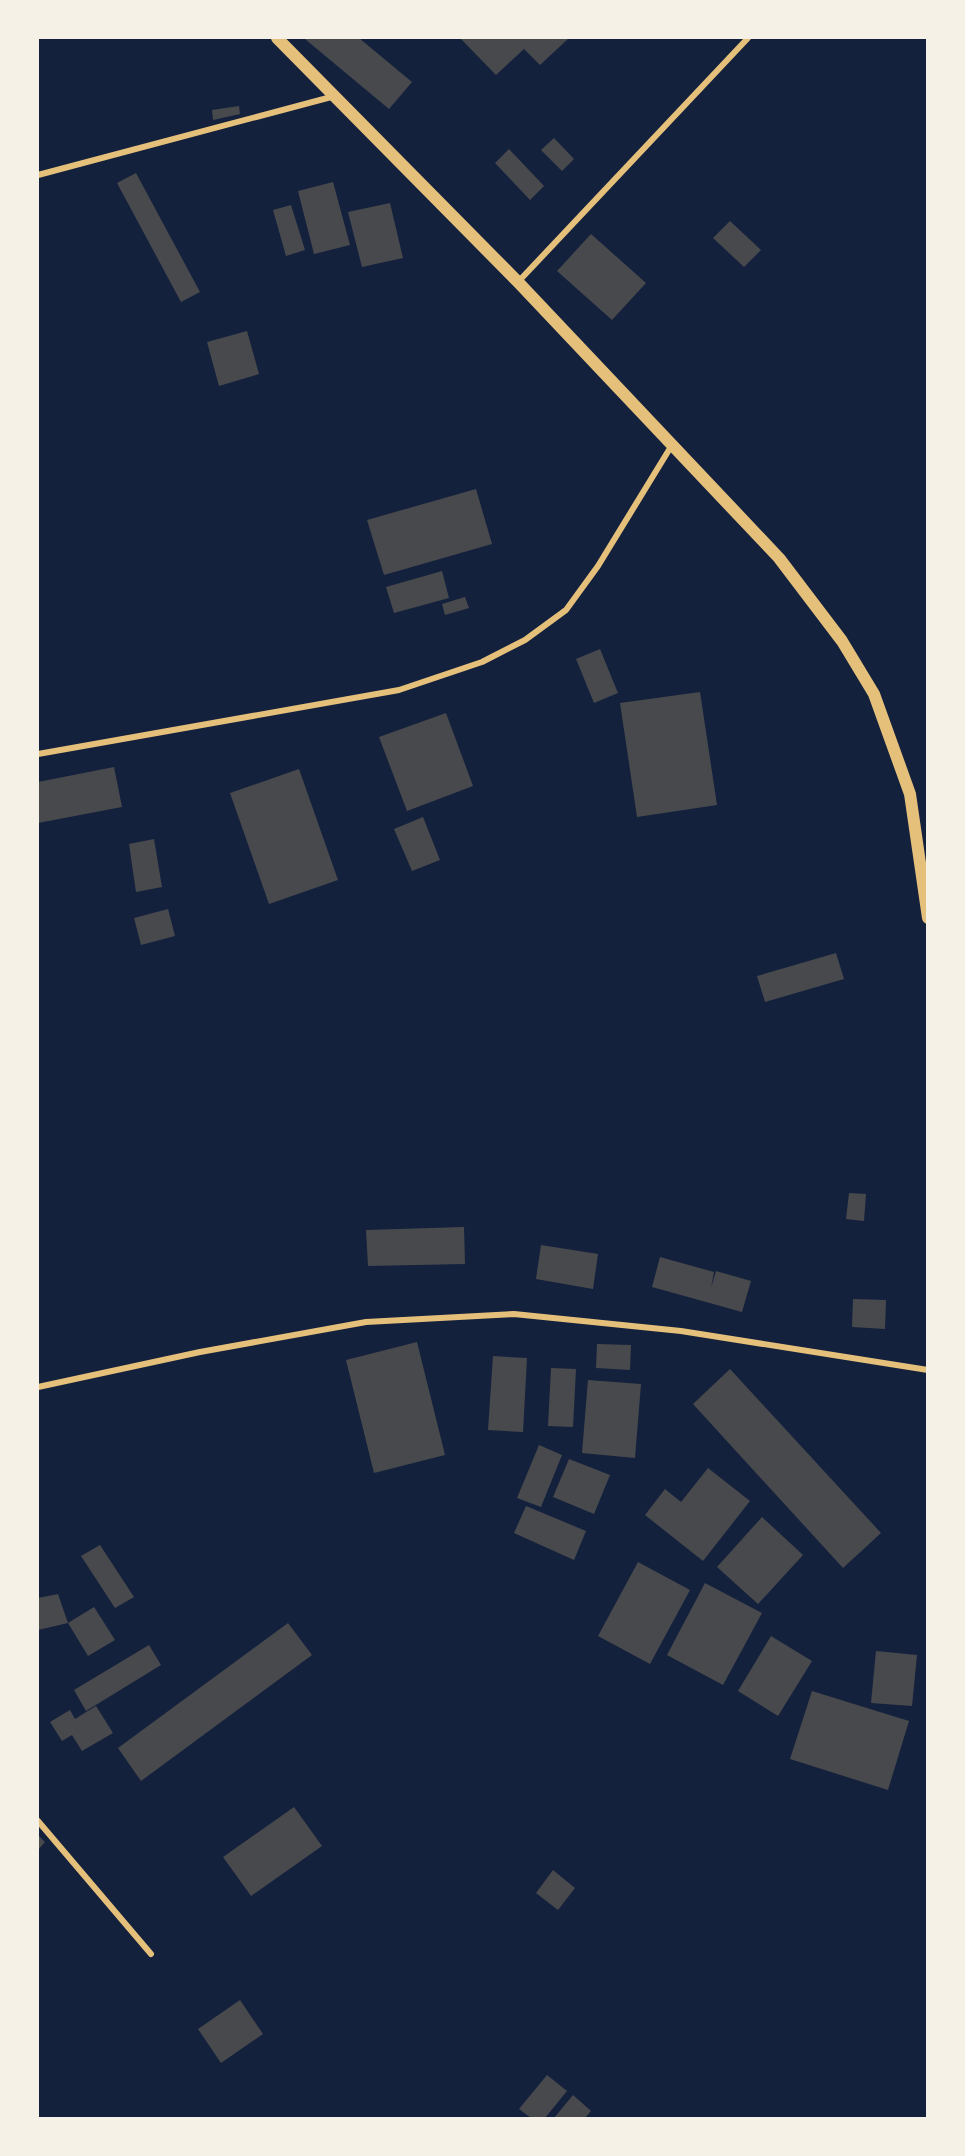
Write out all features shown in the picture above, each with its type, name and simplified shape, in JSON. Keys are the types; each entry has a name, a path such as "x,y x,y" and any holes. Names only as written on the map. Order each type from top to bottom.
{"main road":[{"path":"277,38 518,282 779,558 842,641 874,694 910,794 927,918"}],"street":[{"path":"518,282 748,38"},
{"path":"38,176 335,96"},
{"path":"38,754 399,690 482,662 525,640 566,610 598,566 672,445"},
{"path":"38,1387 200,1352 366,1322 514,1314 681,1331 927,1370"},
{"path":"38,1821 151,1954"}],"building":[{"path":"359,38 412,82 389,109 305,39"},
{"path":"460,38 569,38 540,65 524,49 496,75"},
{"path":"239,106 240,114 213,120 212,110"},
{"path":"554,138 574,159 562,171 541,150"},
{"path":"509,149 544,186 530,200 495,163"},
{"path":"136,173 200,292 181,302 117,183"},
{"path":"333,182 350,245 314,254 298,191"},
{"path":"390,203 403,258 362,267 348,212"},
{"path":"291,205 305,250 286,256 273,210"},
{"path":"730,221 761,250 744,267 713,238"},
{"path":"591,234 646,283 612,320 557,271"},
{"path":"247,331 259,374 219,386 207,342"},
{"path":"476,489 492,544 384,575 367,520"},
{"path":"442,571 449,598 394,613 386,587"},
{"path":"465,597 469,608 445,615 442,604"},
{"path":"600,649 618,693 594,703 576,659"},
{"path":"700,692 717,805 637,817 620,703"},
{"path":"446,713 473,786 407,811 379,737"},
{"path":"114,767 122,807 38,823 38,782"},
{"path":"299,769 338,880 269,904 230,793"},
{"path":"423,817 440,860 412,871 394,829"},
{"path":"154,839 162,887 136,892 129,844"},
{"path":"168,909 175,936 141,945 134,918"},
{"path":"836,953 844,979 765,1002 757,976"},
{"path":"849,1193 866,1194 864,1221 846,1219"},
{"path":"464,1227 465,1264 368,1266 366,1230"},
{"path":"541,1245 598,1254 593,1289 536,1279"},
{"path":"660,1257 714,1272 711,1288 716,1271 751,1281 742,1312 652,1287"},
{"path":"853,1299 886,1300 885,1329 852,1327"},
{"path":"417,1342 445,1455 374,1473 346,1360"},
{"path":"597,1344 631,1345 630,1370 596,1368"},
{"path":"493,1356 527,1358 523,1432 488,1430"},
{"path":"551,1368 576,1369 573,1427 548,1426"},
{"path":"730,1369 881,1533 843,1568 693,1404"},
{"path":"588,1380 641,1384 635,1458 582,1453"},
{"path":"539,1445 562,1455 541,1507 517,1498"},
{"path":"569,1459 610,1475 594,1514 553,1497"},
{"path":"708,1468 750,1501 703,1561 645,1515 665,1489 681,1502"},
{"path":"526,1506 586,1531 574,1560 514,1533"},
{"path":"762,1517 803,1555 758,1604 717,1567"},
{"path":"100,1545 134,1597 115,1608 81,1556"},
{"path":"638,1562 690,1590 650,1664 598,1636"},
{"path":"705,1583 762,1613 723,1685 667,1655"},
{"path":"58,1594 68,1623 38,1630 38,1598"},
{"path":"94,1607 115,1640 88,1656 68,1623"},
{"path":"288,1623 312,1655 141,1781 118,1748"},
{"path":"771,1636 812,1661 778,1716 738,1691"},
{"path":"149,1645 161,1665 86,1711 74,1690"},
{"path":"876,1651 917,1655 912,1706 871,1703"},
{"path":"812,1691 909,1721 888,1790 790,1759"},
{"path":"96,1706 113,1733 82,1751 72,1735 62,1741 50,1722 70,1710 75,1719"},
{"path":"294,1807 322,1846 251,1896 223,1857"},
{"path":"38,1835 45,1842 38,1850"},
{"path":"553,1870 575,1888 558,1910 536,1893"},
{"path":"240,2000 263,2034 221,2063 198,2029"},
{"path":"547,2075 567,2091 545,2118 531,2118 519,2109"},
{"path":"573,2095 591,2111 585,2118 554,2118"}]}
